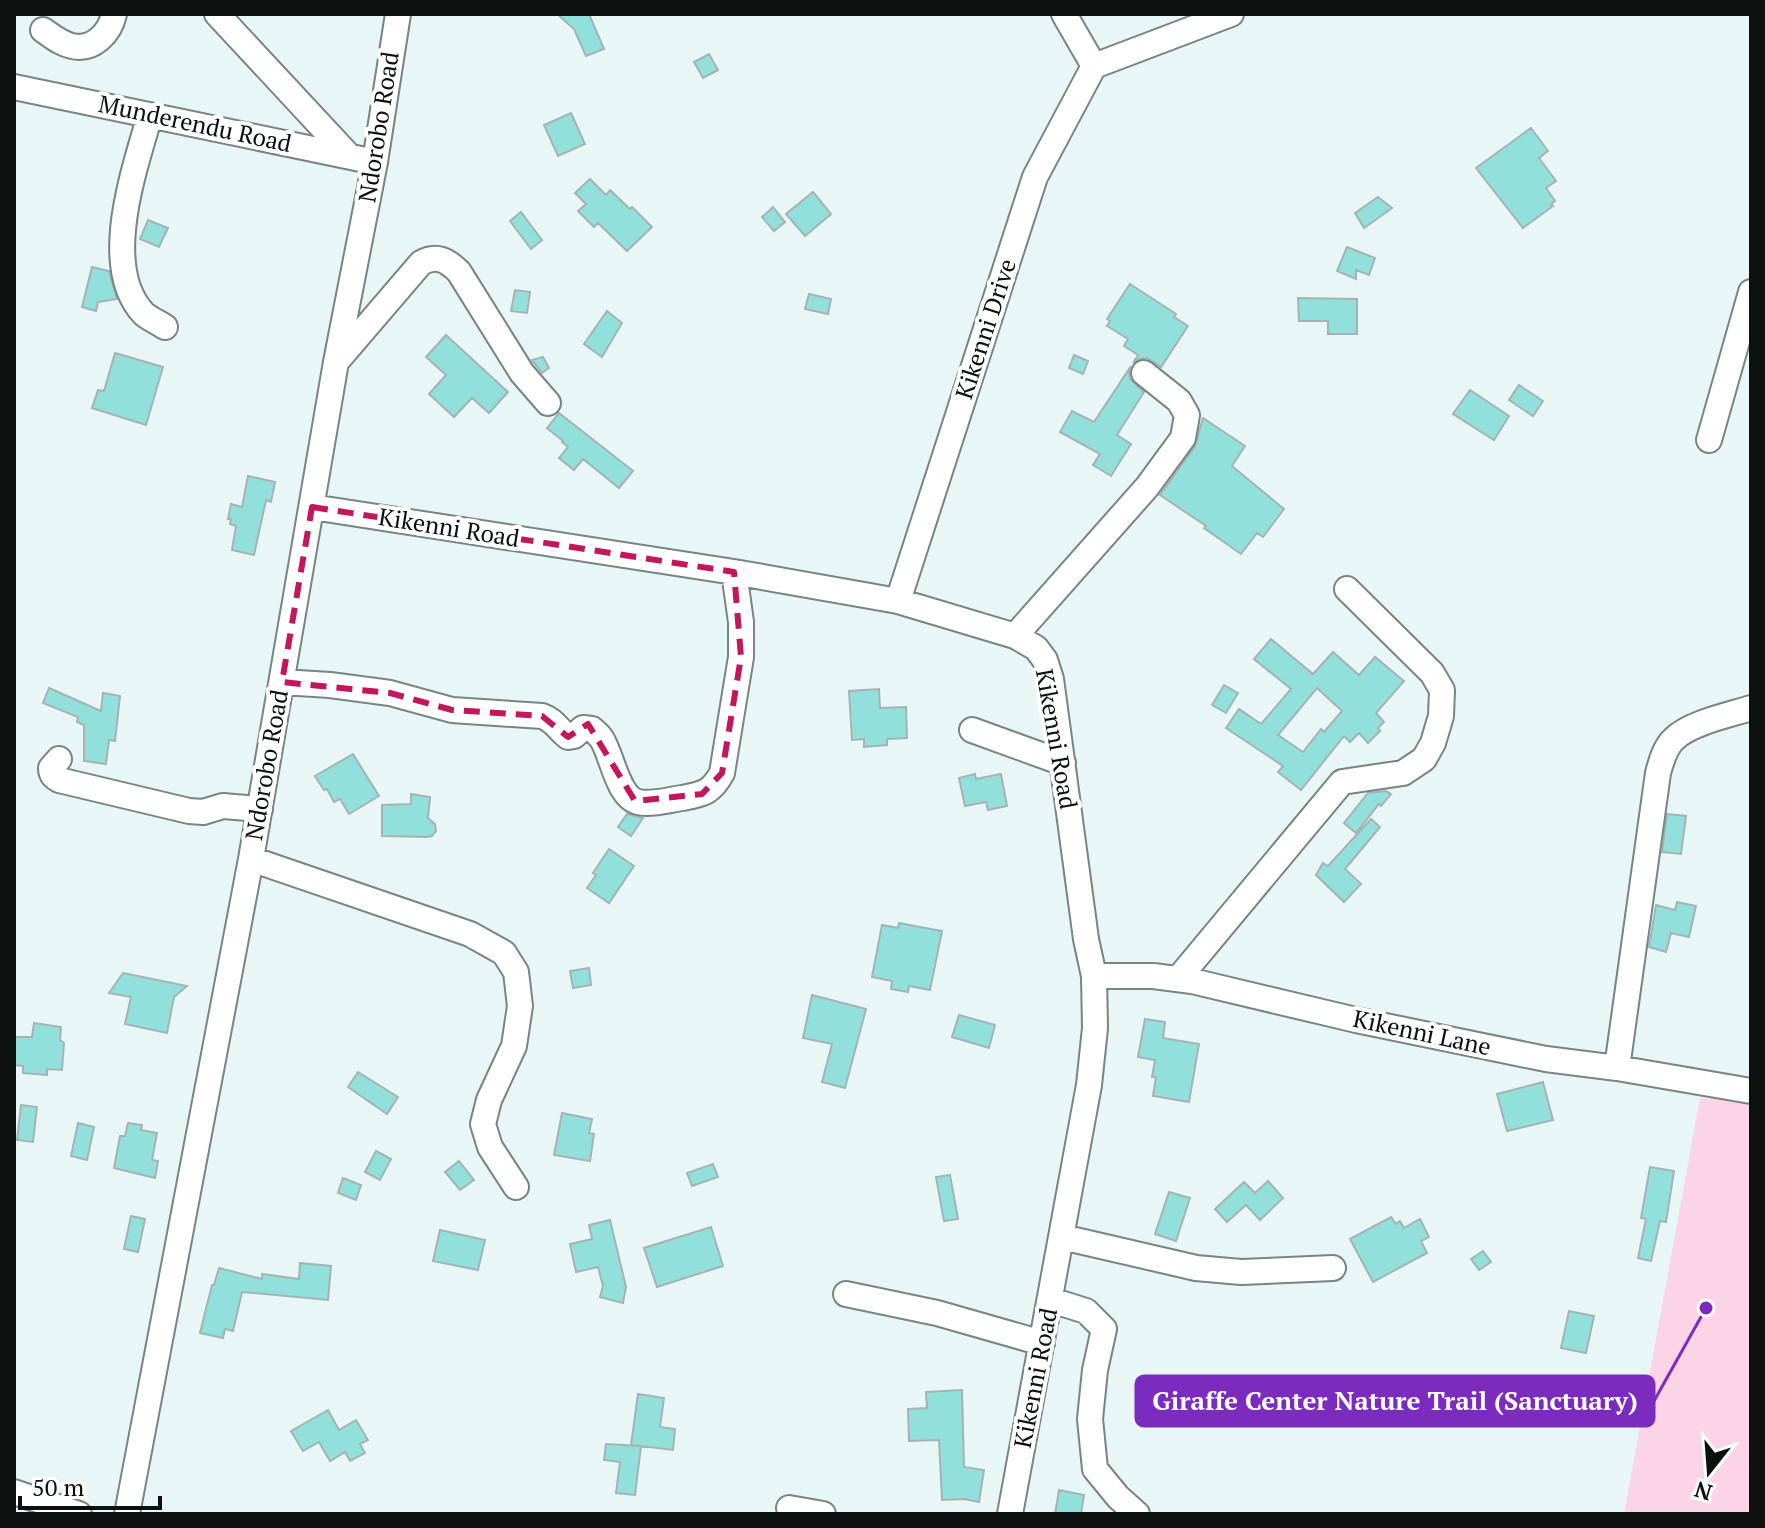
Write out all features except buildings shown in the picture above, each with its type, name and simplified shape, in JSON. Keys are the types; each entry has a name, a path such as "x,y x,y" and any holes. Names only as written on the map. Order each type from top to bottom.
{"street":[{"path":"43,30 67,45 77,47 103,37 114,14"},
{"path":"217,14 349,156"},
{"name":"Ndorobo Road","path":"127,1514 251,859 336,362 375,162 398,14"},
{"path":"1064,14 1094,66 1231,14"},
{"name":"Kikenni Drive","path":"898,601 1035,177 1094,66"},
{"name":"Munderendu Road","path":"14,87 375,162"},
{"path":"150,115 130,188 123,226 123,258 133,298 145,315 165,327"},
{"path":"336,362 421,263 428,258 437,258 446,260 459,272 522,373 548,403"},
{"path":"1709,440 1751,292"},
{"path":"1015,636 1147,487 1183,438 1187,415 1179,401 1144,373"},
{"name":"Kikenni Road","path":"312,507 734,572 898,601 1015,636 1036,648 1045,660 1051,679 1086,939 1094,976 1095,1028 1089,1085 1010,1514"},
{"path":"282,682 390,693 452,710 542,716 558,725 568,737 583,728 592,729 602,739 614,772 629,798 635,801 664,801 702,794 714,786 722,773 741,657 741,622 734,572"},
{"path":"1178,979 1342,782 1403,773 1424,759 1433,743 1441,716 1442,690 1437,681 1347,589"},
{"path":"1617,1068 1658,773 1663,756 1673,739 1689,728 1751,708"},
{"path":"972,730 1063,763"},
{"path":"59,759 51,772 59,780 189,811 203,812 223,806 260,809"},
{"path":"251,859 470,934 504,953 516,972 520,1006 514,1046 489,1100 483,1124 490,1147 516,1187"},
{"name":"Kikenni Lane","path":"1094,976 1178,979 1546,1059 1751,1091"},
{"path":"1062,1237 1196,1268 1241,1272 1333,1268"},
{"path":"846,1294 937,1313 1042,1343"},
{"path":"1051,1300 1086,1311 1104,1329 1095,1370 1090,1419 1095,1469 1137,1514"},
{"path":"14,1492 79,1514"},
{"path":"789,1508 823,1514"}],"highlighted area":[{"path":"312,507 734,572 741,657 722,773 702,794 635,801 588,724 568,737 542,716 452,710 390,693 282,682"}],"shaded area":[{"path":"1700,1098 1751,1101 1751,1514 1624,1514"}],"place":[{"name":"Giraffe Center Nature Trail (Sanctuary)","path":"1706,1308"}]}
